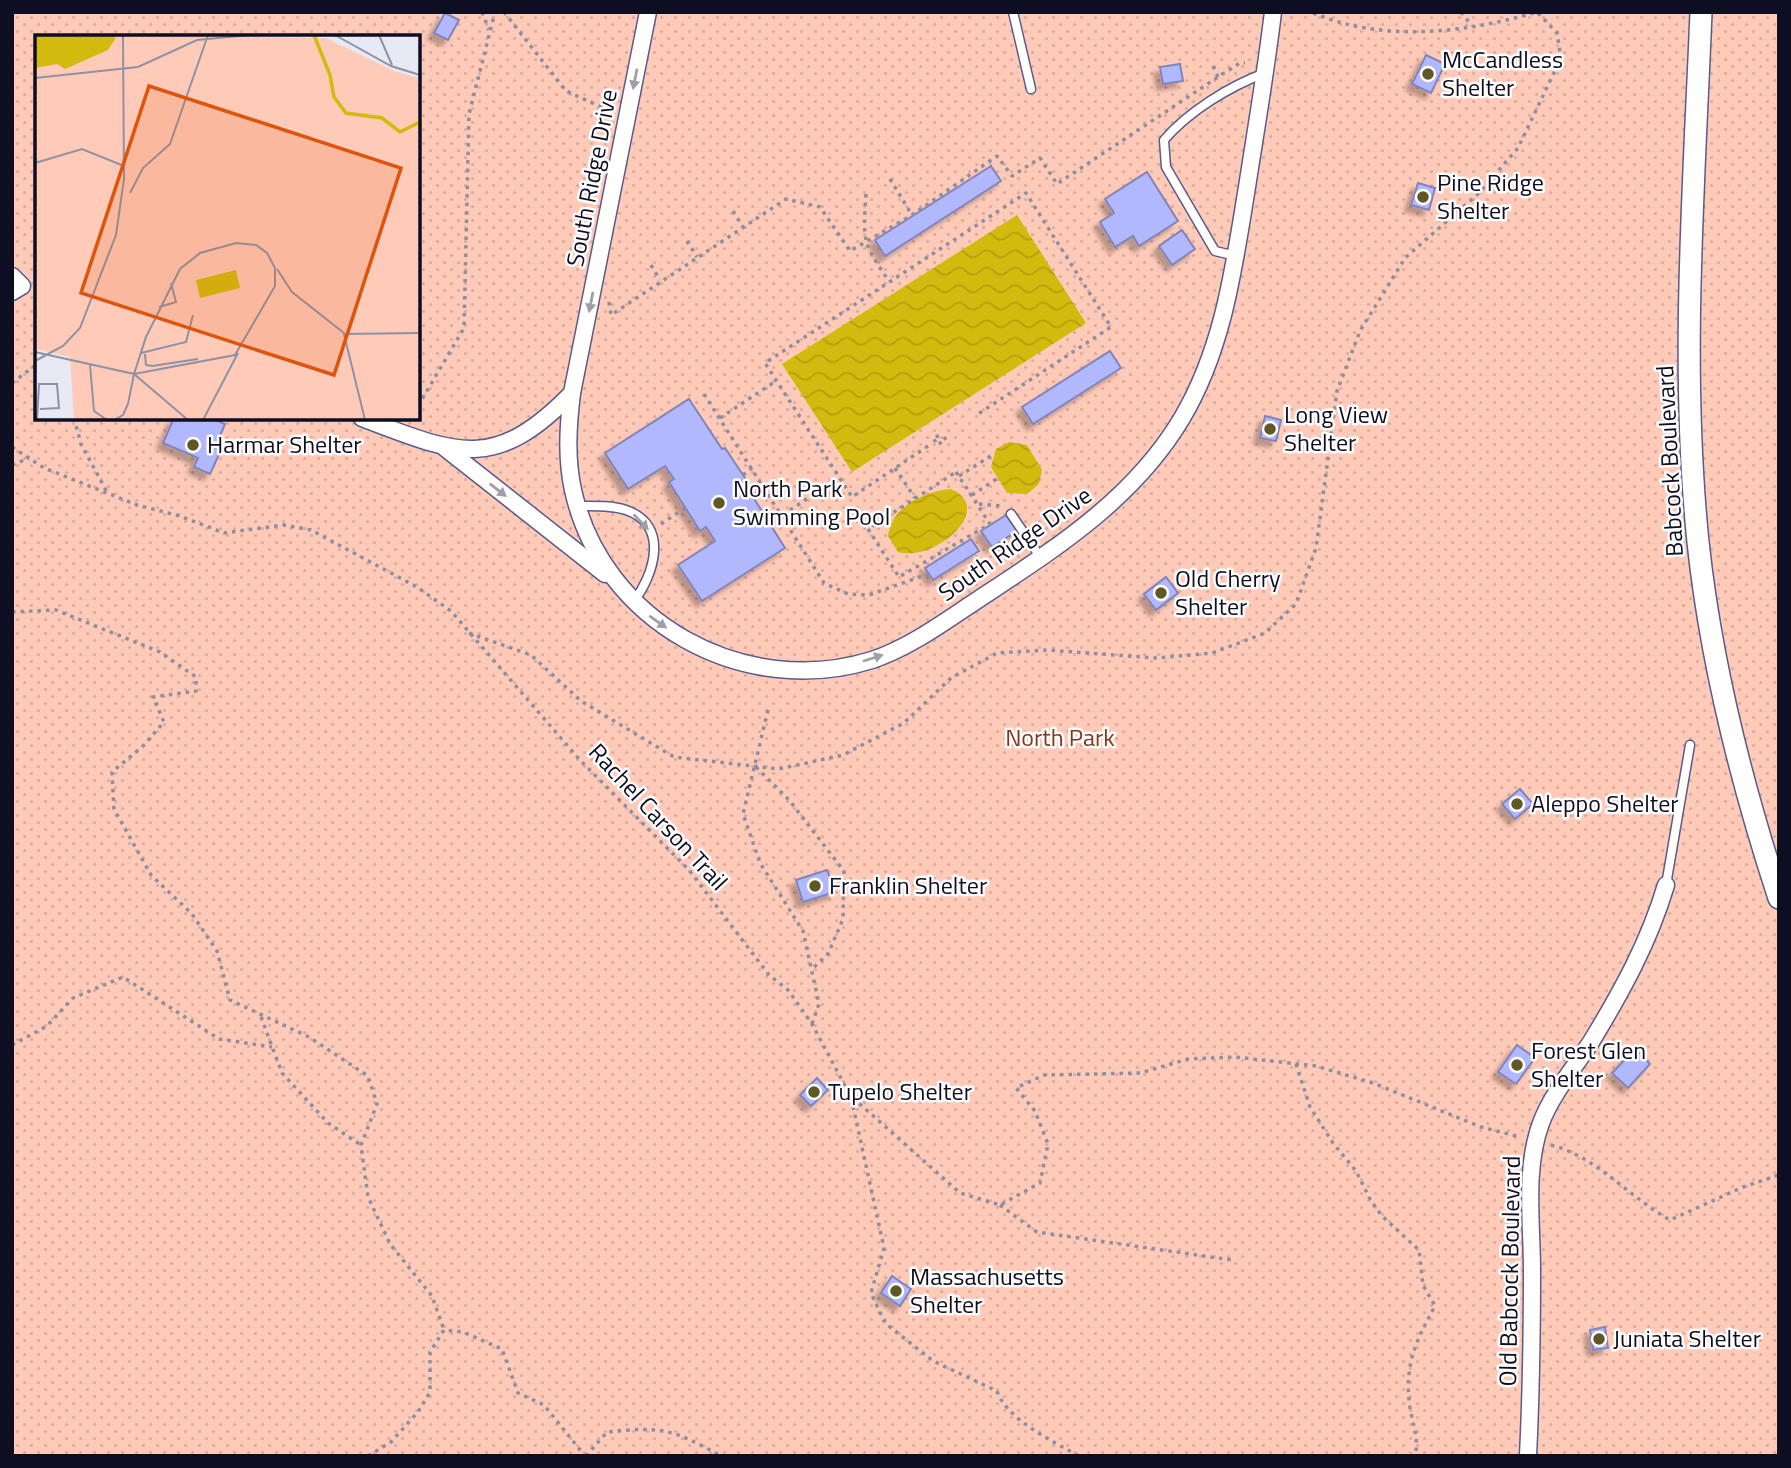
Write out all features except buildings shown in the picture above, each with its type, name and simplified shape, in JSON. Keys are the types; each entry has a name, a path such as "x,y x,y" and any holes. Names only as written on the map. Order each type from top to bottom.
{"main road":[{"name":"Babcock Boulevard","path":"1701,12 1690,358 1698,541 1709,621 1736,754 1779,898"}],"street":[{"name":"South Ridge Drive","path":"648,12 572,393 568,450 577,506 602,562 619,585 652,619 712,653 740,664 774,670 815,670 871,660 903,647 1041,558 1112,503 1135,481 1182,418 1210,360 1236,256 1273,12"},
{"name":"South Ridge Drive","path":"444,448 473,449 513,440 532,430 572,393"},
{"name":"South Ridge Drive","path":"367,420 444,448 619,585"},
{"name":"Old Babcock Boulevard","path":"1528,1456 1532,1358 1531,1177 1535,1141 1552,1101 1612,1007 1639,958 1653,929 1666,885"}],"lane":[{"path":"1013,12 1031,89"},
{"path":"1236,256 1215,251 1166,167 1164,140 1175,128 1242,81 1265,73"},
{"path":"577,506 624,509 640,519 650,531 654,561 646,586 634,601"},
{"path":"1011,514 1041,558"},
{"name":"Old Babcock Boulevard","path":"1666,885 1690,745"}],"path":[{"path":"482,12 490,32"},
{"path":"420,403 464,328 469,114 495,12"},
{"path":"504,12 566,91 627,119"},
{"path":"1461,12 1472,26"},
{"path":"608,305 611,315 660,280 786,200 820,206 850,251 912,215 997,156 1012,176 1040,158 1057,184 1218,77 1240,63 1245,63"},
{"path":"1213,66 1218,77"},
{"path":"890,179 912,215"},
{"path":"928,446 852,497 765,362 1026,192 1111,327 975,416"},
{"path":"866,194 867,250 888,281"},
{"path":"733,211 743,227"},
{"path":"687,241 697,257"},
{"path":"650,265 660,280"},
{"path":"12,383 35,365"},
{"path":"719,419 776,381"},
{"path":"704,394 824,583 848,594 869,594 929,574"},
{"path":"75,420 81,444 108,494"},
{"name":"Rachel Carson Trail","path":"12,447 44,468 108,494 224,533 284,525 311,530 417,587 451,611 579,759 689,870 769,975 788,990 812,1024 851,1097 884,1248 871,1293 885,1323 933,1360 997,1391 999,1398 1029,1427 1079,1456"},
{"path":"959,476 994,454"},
{"path":"12,465 29,458"},
{"path":"743,475 752,468"},
{"path":"895,468 915,498"},
{"path":"956,472 959,476 990,524 899,577 868,529 956,472"},
{"path":"782,515 839,477"},
{"path":"972,495 998,478"},
{"path":"978,504 1001,506 1011,514"},
{"path":"650,531 685,508"},
{"path":"12,612 56,610 160,652 196,677 196,691 153,696 164,722 143,746 112,772 114,809 151,875 192,914 217,951 230,1000 309,1037 368,1076 377,1104 361,1145 368,1197 390,1244 432,1296 444,1330"},
{"path":"768,710 743,814 760,863 803,931 819,1004 812,1024"},
{"path":"754,766 789,800 844,871 842,919 828,954 811,970"},
{"path":"12,1045 47,1026 73,998 123,976 219,1039 272,1047"},
{"path":"260,1015 282,1073 328,1124 361,1145"},
{"path":"1000,1205 1040,1183 1048,1144 1035,1111 1016,1088 1044,1075 1140,1073 1199,1058 1235,1057 1296,1064 1310,1107 1333,1143 1356,1171 1371,1201 1382,1216 1419,1250 1423,1285 1435,1306 1411,1352 1408,1380 1418,1444 1415,1456"},
{"path":"851,1097 960,1193 1000,1205 1037,1232 1232,1260"},
{"path":"368,1456 391,1442 418,1412 430,1392 430,1353 444,1330"},
{"path":"444,1330 463,1332 502,1349 519,1393 544,1405 586,1456 607,1432 658,1428 678,1434 721,1456"}],"green space":[{"name":"North Park","path":"12,12 1779,12 1779,1456 12,1456"}],"water":[{"path":"1017,215 1086,323 852,472 782,364"},
{"path":"1009,442 1027,445 1042,470 1039,484 1027,494 1007,493 991,467 996,449"},
{"path":"951,489 963,498 967,509 964,521 955,532 928,550 898,552 888,536 895,517 920,497"}],"place":[{"name":"McCandless Shelter","path":"1428,74"},
{"name":"Pine Ridge Shelter","path":"1423,197"},
{"name":"Long View Shelter","path":"1270,429"},
{"name":"Harmar Shelter","path":"193,445"},
{"name":"North Park Swimming Pool","path":"719,503"},
{"name":"Old Cherry Shelter","path":"1161,593"},
{"name":"Aleppo Shelter","path":"1517,804"},
{"name":"Franklin Shelter","path":"815,886"},
{"name":"Forest Glen Shelter","path":"1517,1065"},
{"name":"Tupelo Shelter","path":"814,1092"},
{"name":"Massachusetts Shelter","path":"896,1291"},
{"name":"Juniata Shelter","path":"1599,1339"}]}
